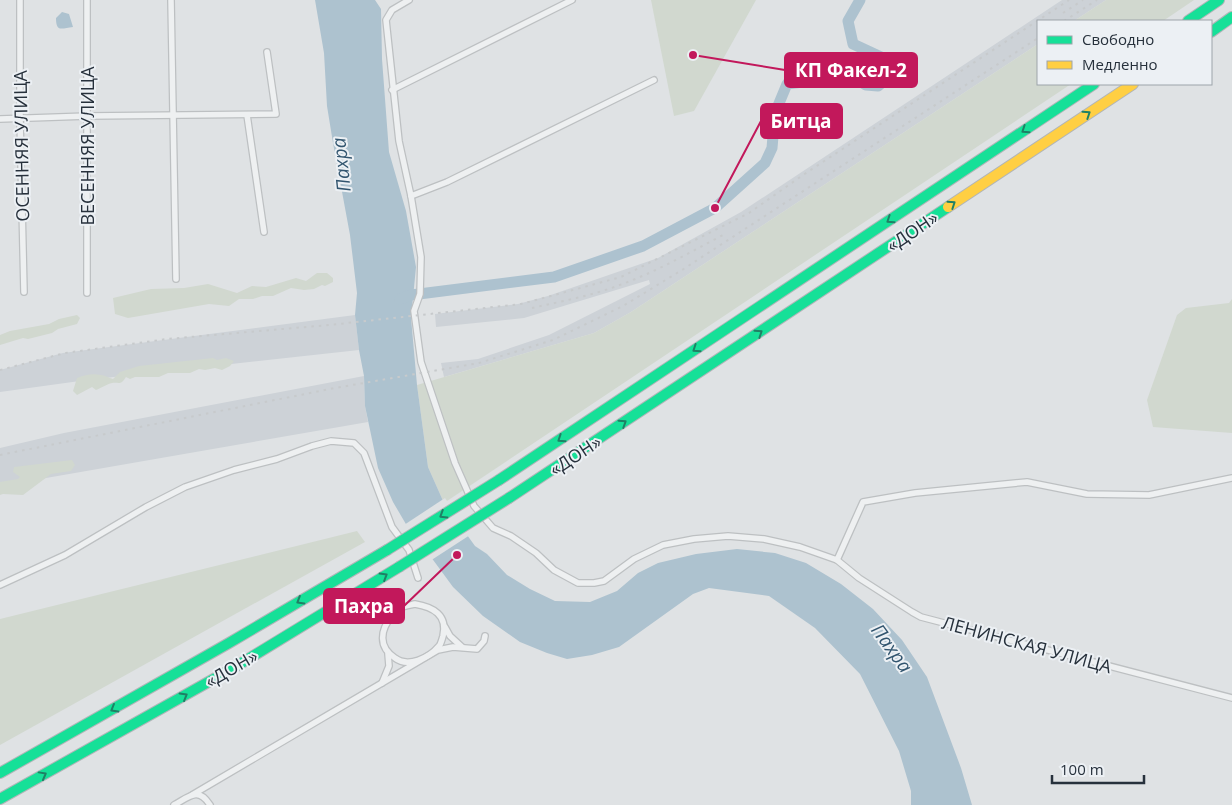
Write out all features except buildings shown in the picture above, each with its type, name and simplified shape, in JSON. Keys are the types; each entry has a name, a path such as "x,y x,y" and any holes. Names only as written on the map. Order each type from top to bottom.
{"highway":[{"path":"1189,20 1219,0"},
{"path":"1212,31 1232,17"},
{"name":"«ДОН»","path":"0,773 229,643 387,550 500,480 1092,85"},
{"name":"«ДОН»","path":"0,799 235,667 509,498 1131,85"}],"street":[{"name":"ОСЕННЯЯ УЛИЦА","path":"20,0 20,119 24,292"},
{"name":"ВЕСЕННЯЯ УЛИЦА","path":"87,0 87,292"},
{"path":"170,0 176,279"},
{"name":"ЛЕНИНСКАЯ УЛИЦА","path":"409,0 392,10 386,20 392,90 399,141 411,196 421,257 420,294 414,311 421,362 455,462 474,506 493,528 511,536 536,553 554,570 578,583 604,581 634,559 663,545 694,539 728,536 800,547 836,560 859,578 921,617 1232,698"},
{"path":"392,90 572,0"},
{"path":"0,119 276,114 267,52"},
{"path":"411,196 447,182 654,80"},
{"path":"247,115 264,232"},
{"path":"0,585 65,555 146,507 185,487 234,470 277,459 332,441 354,443 364,453 392,527 409,550 418,578"},
{"path":"836,560 863,502 915,493 1026,482 1088,494 1149,496 1232,478"},
{"path":"382,683 389,666 388,654 382,643 382,636 387,622 400,608 415,604 429,606 440,615 450,636 462,647"},
{"path":"388,654 398,661 413,662 425,658 440,646 445,627"},
{"path":"174,805 438,650 462,647 477,649 484,641 485,636"},
{"path":"192,795 203,795 210,805"}],"shaded area":[{"path":"651,0 756,0 694,111 674,116"},
{"path":"1062,0 1106,0 1076,20 1037,20 1037,45 631,312 594,333 444,377 441,363 478,359 549,335 650,284 649,280 524,318 436,327 435,314 518,304 548,296 658,258 741,212"},
{"path":"1106,0 1194,0 1164,20 1076,20"},
{"path":"1037,45 1037,85 1070,85 444,503 428,467 417,385 594,333 631,312"},
{"path":"317,273 327,273 333,278 333,282 314,289 291,288 273,296 239,299 229,306 209,304 128,318 115,314 113,298 151,289 184,288 208,284 237,293 252,286 266,287 296,278 306,281"},
{"path":"1232,299 1232,433 1153,427 1147,400 1177,315 1186,308 1229,303"},
{"path":"77,315 80,318 77,324 58,329 52,333 28,339 23,338 0,345 0,335 10,331 49,324 59,319"},
{"path":"355,315 359,350 87,380 0,392 0,370 63,353"},
{"path":"213,358 217,360 226,358 234,361 230,366 222,370 215,368 199,369 190,373 168,373 159,377 135,377 130,379 126,377 121,383 110,384 96,390 92,387 77,395 73,391 77,378 86,375 98,374 113,379 120,372 139,366"},
{"path":"364,376 365,406 368,422 0,486 0,448 64,433"},
{"path":"72,460 75,465 71,471 51,474 23,495 0,495 0,482 20,477 13,472 14,467"},
{"path":"357,531 365,542 0,745 0,619"}],"water":[{"path":"315,0 375,0 381,9 382,59 389,152 406,211 416,267 411,318 417,385 428,467 444,503 475,546 487,554 507,575 555,601 590,602 617,591 638,573 658,563 696,554 737,549 775,553 806,563 841,584 873,609 902,640 927,677 961,768 972,805 911,805 911,791 899,751 860,674 815,628 769,596 709,588 693,594 619,647 592,655 567,659 520,642 483,616 453,587 428,553 417,543 393,502 378,468 365,406 364,376 355,315 357,293 350,235 327,106 324,53"},
{"path":"62,12 69,14 73,27 58,28 56,18"}],"pier":[{"path":"445,498 470,535 430,561 415,544 404,525"}],"waterway":[{"path":"400,299 411,295 554,277 643,246 715,208 765,163 772,148 775,113 787,84 852,76 866,85 878,86 886,79 888,69 881,57 853,44 848,21 860,0"}],"railway":[{"path":"1039,20 1069,0"},
{"path":"1063,13 1083,0"},
{"path":"1066,20 1097,0"},
{"path":"0,370 65,353 167,339 329,325 521,304 621,277 749,213 803,175 1037,21"},
{"path":"0,455 335,388 479,363 553,340 623,306 682,270 1037,39"},
{"path":"532,308 591,294 625,283 725,234"}],"traffic: fast":[{"path":"1189,20 1219,0"},
{"path":"1212,31 1232,17"},
{"path":"499,480 1092,85"},
{"path":"509,498 948,207"},
{"path":"387,550 499,480"},
{"path":"399,567 509,498"},
{"path":"0,773 229,643 387,550"},
{"path":"0,799 235,667 399,567"}],"traffic: slow":[{"path":"948,207 1131,85"}],"place":[{"name":"КП Факел-2","path":"693,55"},
{"name":"Битца","path":"715,208"},
{"name":"Пахра","path":"457,555"}]}
